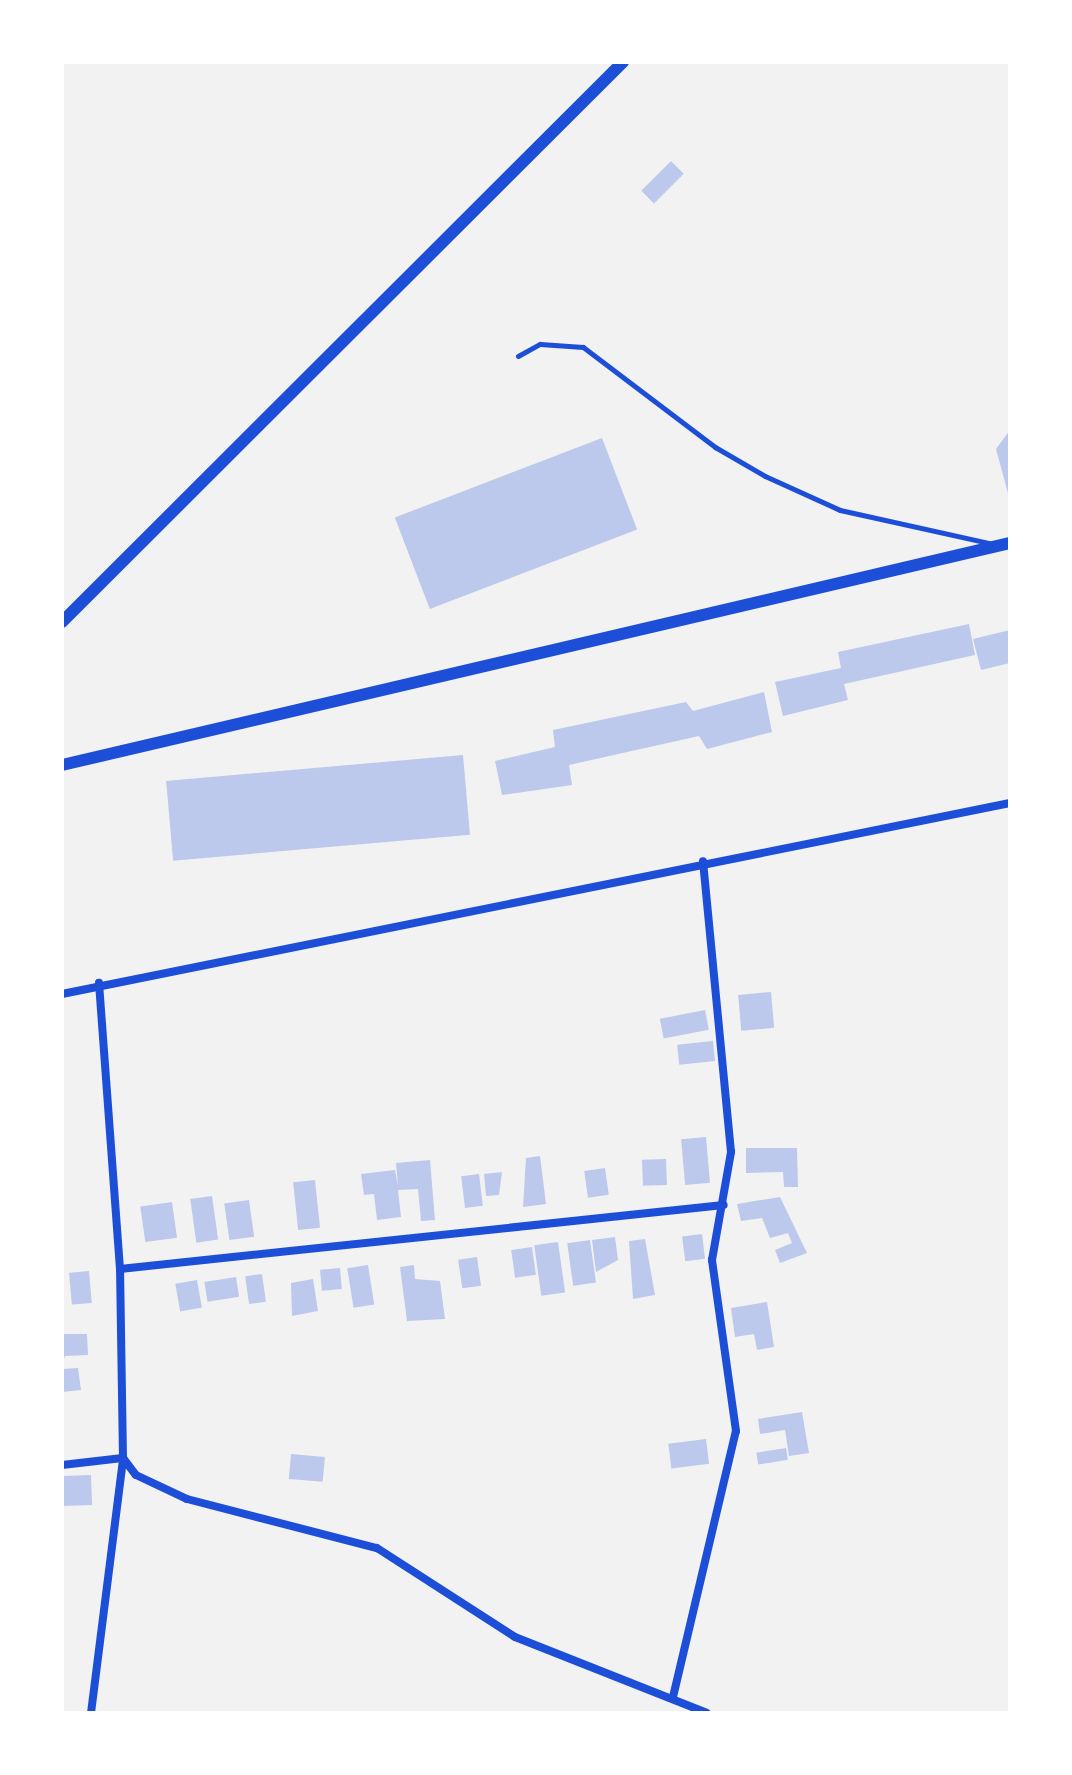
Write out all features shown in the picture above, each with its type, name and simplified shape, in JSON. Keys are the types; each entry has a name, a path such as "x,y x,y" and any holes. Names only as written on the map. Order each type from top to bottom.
{"street":[{"path":"62,622 623,62"},
{"path":"62,765 1004,544"},
{"path":"62,994 99,983 703,861 1010,803"},
{"path":"673,1697 736,1431 712,1260 731,1152 703,861"},
{"path":"91,1713 123,1458 120,1269 99,983"},
{"path":"120,1269 724,1205"},
{"path":"123,1458 136,1475 187,1499 377,1548 515,1637 707,1713"},
{"path":"62,1465 123,1458"}],"lane":[{"path":"518,356 540,344 583,347 715,447 765,476 840,510 1004,544"}],"building":[{"path":"671,161 684,174 654,203 641,191"},
{"path":"1010,430 1010,497 1009,497 996,449"},
{"path":"602,438 637,529 430,609 395,518"},
{"path":"969,624 975,655 844,684 848,700 783,716 775,682 841,668 838,652"},
{"path":"1010,630 1010,663 981,670 973,639"},
{"path":"764,692 772,732 707,749 699,736 569,765 572,785 502,795 495,761 555,747 553,730 686,702 693,711"},
{"path":"463,755 470,835 173,861 166,781"},
{"path":"771,992 774,1028 741,1031 738,995"},
{"path":"705,1010 709,1030 664,1038 660,1019"},
{"path":"713,1041 715,1061 679,1065 677,1045"},
{"path":"706,1137 710,1183 685,1185 681,1139"},
{"path":"746,1148 797,1148 798,1187 784,1187 783,1172 746,1173"},
{"path":"540,1156 546,1204 523,1207 526,1158"},
{"path":"666,1159 667,1185 643,1186 642,1160"},
{"path":"430,1160 435,1220 421,1221 418,1189 398,1190 401,1217 377,1220 374,1194 364,1195 361,1174 395,1170 398,1186 396,1163"},
{"path":"605,1168 609,1195 588,1198 584,1171"},
{"path":"502,1172 499,1195 486,1196 484,1174"},
{"path":"479,1174 483,1206 465,1208 461,1176"},
{"path":"315,1180 320,1228 298,1230 293,1182"},
{"path":"212,1196 218,1240 196,1243 190,1199"},
{"path":"780,1197 807,1253 780,1263 775,1250 792,1243 788,1233 770,1238 762,1218 741,1221 737,1204"},
{"path":"249,1200 254,1237 229,1240 224,1203"},
{"path":"172,1202 177,1238 145,1242 140,1206"},
{"path":"702,1234 705,1259 685,1261 682,1236"},
{"path":"615,1237 618,1260 596,1272 592,1240"},
{"path":"645,1239 655,1295 633,1299 629,1241"},
{"path":"590,1240 596,1283 573,1286 567,1243"},
{"path":"558,1242 565,1293 541,1296 534,1245"},
{"path":"532,1247 536,1275 515,1278 511,1250"},
{"path":"477,1257 481,1286 462,1288 458,1260"},
{"path":"368,1265 374,1305 354,1308 347,1268"},
{"path":"414,1265 415,1279 440,1281 445,1319 407,1321 400,1267"},
{"path":"340,1268 342,1289 322,1291 320,1270"},
{"path":"89,1271 92,1303 72,1305 69,1273"},
{"path":"262,1274 266,1302 249,1304 245,1276"},
{"path":"236,1277 239,1297 208,1302 204,1282"},
{"path":"313,1279 318,1311 292,1316 291,1283"},
{"path":"197,1280 202,1308 180,1311 175,1284"},
{"path":"767,1302 774,1347 757,1350 754,1334 735,1337 731,1308"},
{"path":"62,1334 87,1334 88,1355 65,1356 62,1364"},
{"path":"78,1368 81,1390 62,1392 62,1369"},
{"path":"802,1412 809,1453 789,1456 785,1430 760,1434 758,1419"},
{"path":"706,1439 709,1464 671,1468 668,1444"},
{"path":"786,1448 788,1460 758,1465 756,1453"},
{"path":"291,1454 325,1457 323,1482 289,1479"},
{"path":"91,1475 92,1505 63,1506 62,1476"}]}
